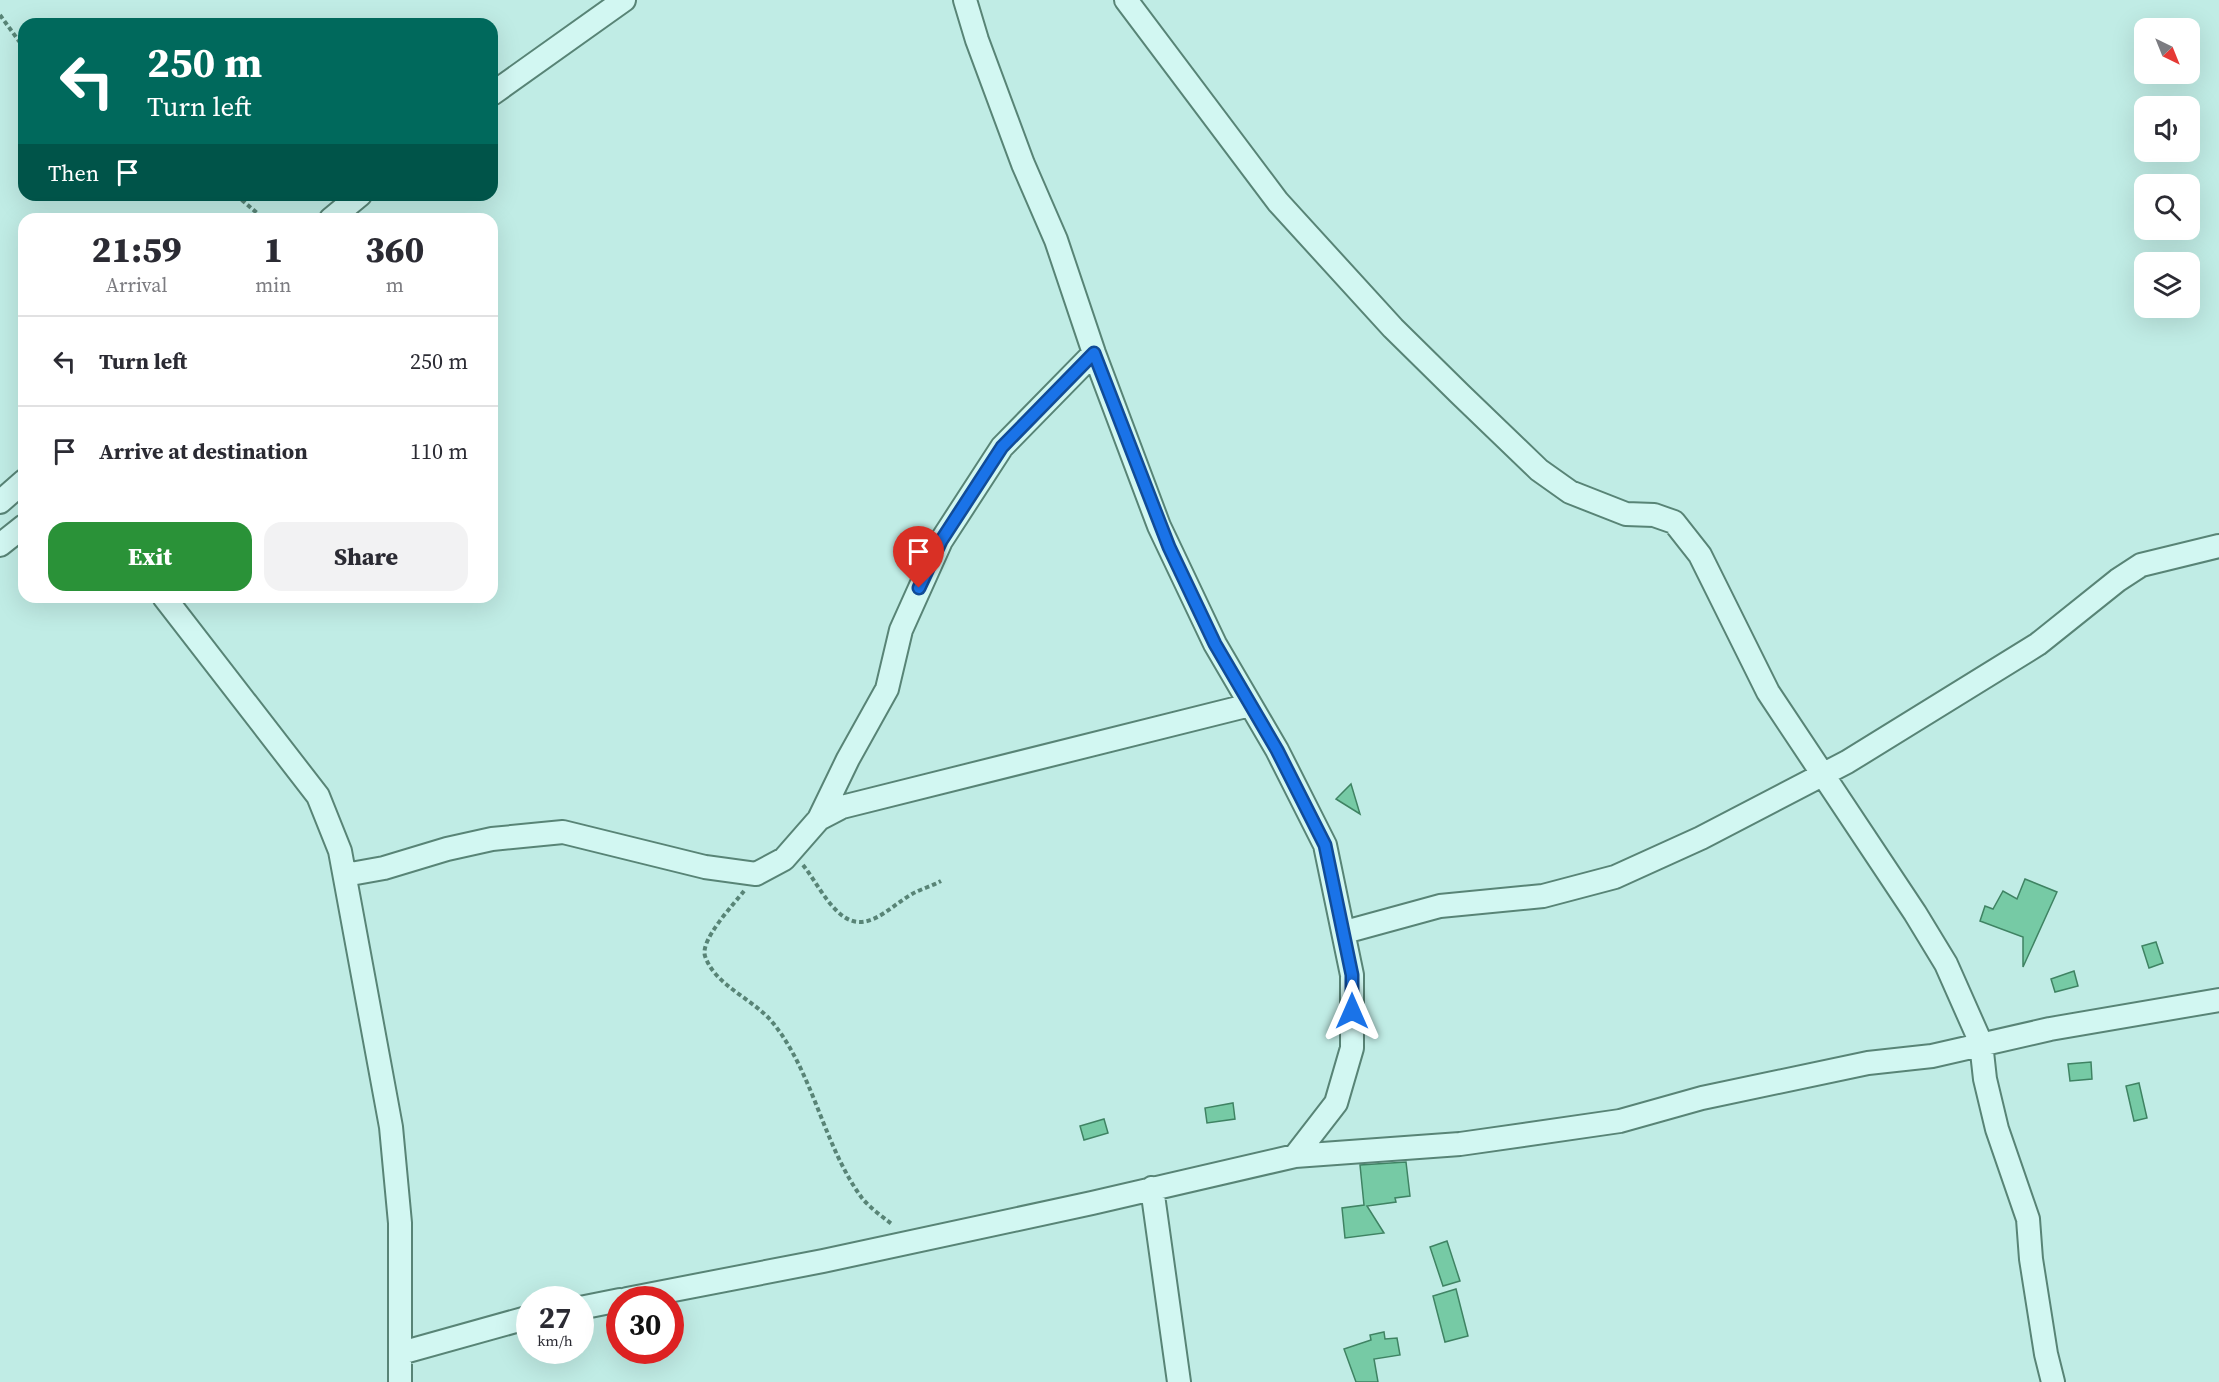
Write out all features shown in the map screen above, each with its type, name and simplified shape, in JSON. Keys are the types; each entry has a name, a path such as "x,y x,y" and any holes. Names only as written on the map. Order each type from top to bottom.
{"street":[{"path":"965,0 977,40 1023,164 1056,240 1094,353 1159,526 1215,644 1277,750 1325,845 1345,932 1352,975 1352,1048 1336,1103 1294,1156"},
{"path":"1126,0 1278,202 1393,328 1539,470 1570,492 1590,501 1626,514 1654,515 1674,522 1700,555 1768,692 1915,913 1946,964 1981,1043 1985,1079 1997,1129 2028,1219 2031,1259 2046,1354 2053,1382"},
{"path":"498,89 609,4"},
{"path":"339,213 353,201"},
{"path":"345,875 384,868 447,849 492,839 563,832 734,873 756,874 772,867 793,850 819,819 887,689 901,630 941,541 1002,447 1094,353"},
{"path":"0,502 18,486"},
{"path":"0,545 18,531"},
{"path":"1345,932 1440,906 1543,896 1615,877 1823,776 2038,644 2118,580 2141,565 2219,546"},
{"path":"169,603 318,796 340,851 391,1127 400,1223 400,1382"},
{"path":"819,819 842,807 1250,705"},
{"path":"684,1289 748,1278 1092,1203 1294,1156 1460,1144 1620,1121 1702,1098 1868,1063 1932,1056 1981,1043 2219,1000"},
{"path":"1152,1188 1179,1382"},
{"path":"401,1353 516,1321"}],"path":[{"path":"0,16 18,40"},
{"path":"243,201 257,213"},
{"path":"793,850 834,909 851,921 866,923 881,916 911,895 941,881"},
{"path":"756,874 705,942 704,955 714,973 755,1004 784,1039 841,1161 862,1199 912,1241"}],"building":[{"path":"1351,784 1360,814 1336,799"},
{"path":"2025,879 2057,892 2023,967 2023,937 1980,921 1985,906 1993,909 2003,891 2017,899"},
{"path":"2156,942 2163,963 2149,968 2142,946"},
{"path":"2074,971 2078,986 2055,992 2051,979"},
{"path":"2091,1062 2092,1079 2070,1081 2068,1064"},
{"path":"2139,1083 2147,1118 2134,1121 2126,1086"},
{"path":"1233,1103 1235,1119 1207,1123 1205,1108"},
{"path":"1104,1119 1108,1133 1084,1140 1080,1126"},
{"path":"1406,1162 1410,1196 1395,1198 1396,1202 1367,1206 1384,1233 1345,1238 1342,1208 1364,1205 1360,1165"},
{"path":"1447,1241 1460,1281 1443,1286 1430,1247"},
{"path":"1456,1289 1468,1336 1445,1342 1433,1296"},
{"path":"1384,1332 1385,1339 1397,1338 1400,1355 1374,1359 1378,1382 1356,1382 1344,1349 1371,1340 1370,1335"}],"route":[{"path":"919,588 941,541 1002,447 1036,409 1094,353 1159,526 1215,644 1277,750 1325,845 1345,932 1352,975 1352,1011"}]}
